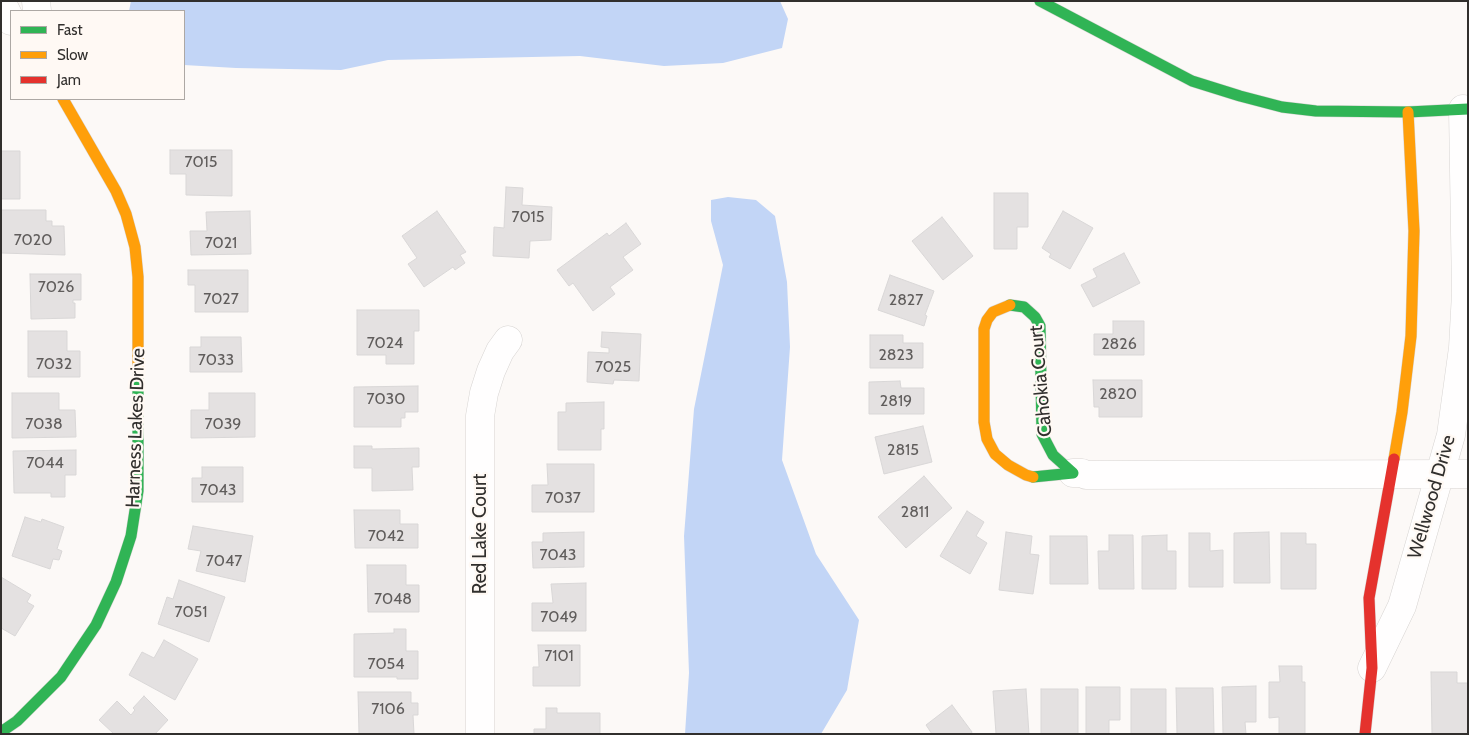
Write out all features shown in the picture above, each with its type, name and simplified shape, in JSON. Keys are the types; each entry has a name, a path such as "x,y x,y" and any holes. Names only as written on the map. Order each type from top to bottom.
{"street":[{"path":"1,1 10,19"},
{"path":"1040,1 1192,80 1240,96 1282,107 1316,111 1408,112 1466,109"},
{"name":"Harness Lakes Drive","path":"1,732 17,721 61,677 96,625 116,582 126,553 131,536 138,491 138,277 136,247 126,214 116,191 64,100"},
{"name":"Wellwood Drive","path":"1372,668 1402,606 1451,435 1463,348 1466,293 1466,109"},
{"name":"Wellwood Drive","path":"1365,734 1372,668 1369,598 1402,412 1413,307 1414,231 1408,112"},
{"name":"Cahokia Court","path":"1073,473 1053,455 1042,434 1040,326 1035,316 1024,307 1010,305 996,310 984,329 984,422 988,439 996,454 1008,465 1026,475 1073,473 1086,475 1468,474"},
{"name":"Red Lake Court","path":"480,734 480,416 491,371 500,351 508,340"}],"water":[{"path":"131,1 780,1 788,19 782,48 723,63 664,66 580,56 388,60 341,70 185,65 185,10 129,10"},
{"path":"728,197 756,200 775,216 787,282 790,347 782,460 816,554 859,620 847,690 821,734 685,734 689,673 684,536 694,409 723,265 711,221 711,200"}],"building":[{"path":"170,150 232,150 232,196 186,195 186,174 170,174"},
{"path":"1,151 20,151 20,199 1,199"},
{"path":"506,187 523,188 522,205 552,207 551,240 530,241 529,258 493,256 494,227 504,228"},
{"path":"994,193 1028,193 1028,227 1017,227 1017,249 994,249"},
{"path":"1,210 46,210 46,221 52,221 52,226 64,226 65,255 1,253"},
{"path":"250,211 251,254 191,255 190,231 207,231 206,212"},
{"path":"437,211 466,252 460,255 465,263 455,270 453,267 424,287 408,264 417,258 402,236"},
{"path":"1063,211 1093,228 1070,269 1049,257 1051,254 1042,248"},
{"path":"942,217 973,256 943,280 912,241"},
{"path":"626,223 641,244 623,257 633,270 610,287 615,294 593,311 573,283 569,286 557,270 607,233 609,236"},
{"path":"1124,253 1140,283 1093,307 1081,285 1097,277 1093,269"},
{"path":"188,270 248,270 248,312 195,312 195,285 188,285"},
{"path":"30,274 81,274 81,300 73,300 73,303 75,303 75,318 31,319"},
{"path":"890,275 934,291 925,315 927,316 924,326 878,310"},
{"path":"357,310 419,310 419,331 414,331 414,364 386,364 386,355 357,355"},
{"path":"1113,321 1144,321 1144,355 1094,355 1094,334 1113,334"},
{"path":"28,331 67,331 67,351 80,351 80,377 28,377"},
{"path":"602,332 641,334 639,381 614,380 613,384 587,382 588,352 609,353 609,348 601,347"},
{"path":"870,335 903,335 903,343 923,343 923,368 870,368"},
{"path":"201,337 241,337 242,372 190,372 190,347 201,347"},
{"path":"1093,380 1142,380 1142,417 1099,417 1099,407 1094,407"},
{"path":"900,381 901,388 924,388 924,414 869,414 869,382"},
{"path":"418,386 418,412 405,412 405,418 401,418 401,427 354,427 354,387"},
{"path":"12,393 59,393 59,410 75,410 76,437 12,438"},
{"path":"209,393 255,393 255,437 191,438 191,410 209,410"},
{"path":"604,402 604,429 601,429 601,450 558,450 558,412 566,412 566,403"},
{"path":"923,426 932,462 884,474 875,437"},
{"path":"354,446 372,446 372,449 419,448 419,467 412,467 413,490 372,491 372,468 354,468"},
{"path":"76,450 76,475 65,475 65,497 51,497 51,493 14,493 13,451"},
{"path":"547,464 594,464 594,512 532,512 532,485 548,485"},
{"path":"202,467 243,467 243,502 192,502 192,478 202,478"},
{"path":"924,476 952,508 906,548 878,517"},
{"path":"354,510 400,510 400,524 418,524 418,548 355,548"},
{"path":"967,511 984,522 976,536 987,543 970,574 940,556"},
{"path":"25,517 41,522 42,519 64,527 57,549 62,551 59,560 53,559 50,569 12,556"},
{"path":"193,526 253,536 245,582 196,571 201,551 188,549"},
{"path":"584,532 584,567 533,568 532,542 543,542 543,533"},
{"path":"1006,532 1032,536 1030,554 1039,555 1033,594 999,590"},
{"path":"1269,532 1270,583 1234,583 1234,533"},
{"path":"1189,533 1210,533 1210,551 1223,550 1223,587 1189,587"},
{"path":"1281,533 1306,533 1306,544 1316,544 1316,589 1281,589"},
{"path":"1109,535 1133,535 1134,589 1099,589 1098,551 1109,551"},
{"path":"1167,535 1167,551 1176,551 1176,589 1142,589 1142,536"},
{"path":"1050,536 1087,536 1088,584 1050,584"},
{"path":"367,565 406,565 406,585 419,585 419,612 368,612"},
{"path":"1,577 31,595 27,602 34,606 15,636 1,628"},
{"path":"179,580 225,597 209,642 158,624 167,597 173,599"},
{"path":"586,583 586,631 532,631 532,603 553,603 551,584"},
{"path":"394,629 406,629 406,651 418,651 418,679 354,677 354,634 394,633"},
{"path":"164,640 198,659 175,700 129,675 142,652 154,658"},
{"path":"538,645 580,645 580,686 533,686 533,667 539,667"},
{"path":"1279,666 1302,666 1302,682 1305,682 1305,734 1279,734 1279,717 1269,718 1269,682 1280,682"},
{"path":"1431,672 1457,672 1457,683 1468,683 1468,734 1432,734"},
{"path":"1256,686 1256,722 1245,722 1246,734 1223,734 1222,687"},
{"path":"1086,687 1120,687 1120,720 1109,720 1109,734 1086,734"},
{"path":"1176,688 1213,688 1214,734 1177,734"},
{"path":"1026,689 1029,734 996,734 993,691"},
{"path":"1041,689 1078,689 1078,734 1041,734"},
{"path":"1131,689 1166,689 1166,734 1131,734"},
{"path":"358,692 411,692 411,703 418,703 418,715 413,715 414,734 359,734"},
{"path":"144,696 168,720 155,734 114,734 99,720 117,701 131,715 135,710 133,708"},
{"path":"952,705 972,732 971,734 932,734 926,725"},
{"path":"546,708 557,708 557,713 600,713 600,734 534,734 534,729 546,729"}],"traffic: fast":[{"path":"1040,1 1192,81 1282,107 1316,111 1408,112 1468,109"},
{"path":"1010,305 1024,307 1035,317 1040,326 1042,434 1053,455 1073,473 1033,477"},
{"path":"1,732 17,721 61,677 96,625 116,582 131,536 138,491 138,368"}],"traffic: slow":[{"path":"64,100 116,191 126,214 135,247 138,277 138,368"},
{"path":"1394,459 1411,336 1414,231 1408,112"},
{"path":"1010,305 993,312 987,320 984,329 984,422 987,439 995,454 1008,465 1033,477"}],"traffic: jam":[{"path":"1365,734 1372,668 1369,598 1394,459"}]}
